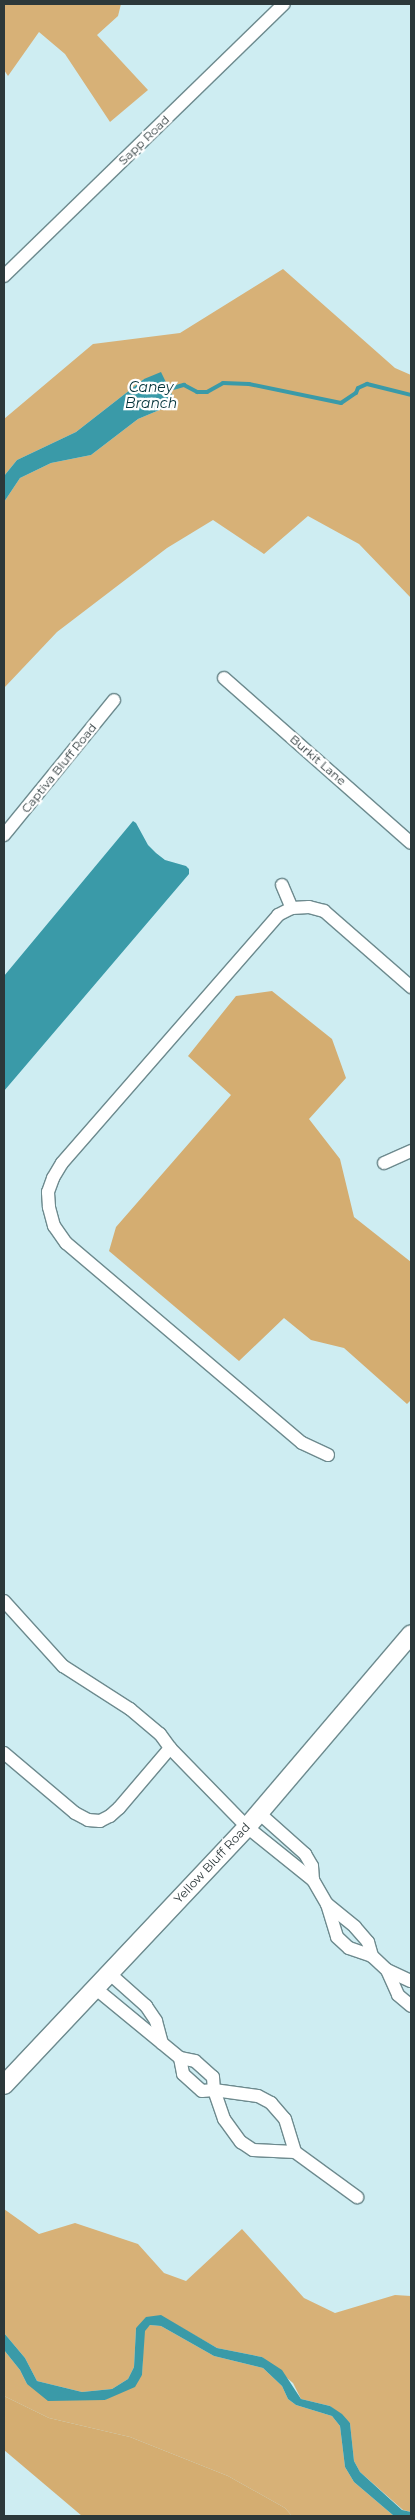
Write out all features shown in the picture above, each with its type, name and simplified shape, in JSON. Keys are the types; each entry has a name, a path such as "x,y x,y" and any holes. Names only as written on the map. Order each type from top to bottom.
{"street":[{"name":"Sapp Road","path":"4,276 284,4"},
{"name":"Burkit Lane","path":"224,678 411,843"},
{"name":"Captiva Bluff Road","path":"4,835 114,700"},
{"path":"282,886 292,908"},
{"path":"328,1456 302,1443 66,1243 54,1226 49,1207 51,1185 62,1164 278,914 292,908 309,907 324,911 411,987"},
{"path":"384,1163 411,1151"},
{"path":"4,1602 63,1666 130,1709 160,1734 170,1748 247,1826 313,1880 327,1904 337,1937 349,1948 372,1956 387,1970 411,1980"},
{"name":"Yellow Bluff Road","path":"4,2085 259,1813 411,1634"},
{"path":"4,1753 75,1814 88,1820 100,1821 110,1816 119,1808 170,1748"},
{"path":"259,1813 305,1854 312,1866 313,1880"},
{"path":"327,1904 339,1916 355,1927 368,1942 372,1956"},
{"path":"387,1970 398,1995 411,2006"},
{"path":"109,1973 146,2006 156,2021 162,2043"},
{"path":"95,1988 132,2021 180,2058 195,2061 213,2077 214,2090 224,2119 241,2142 253,2150 261,2152 295,2152"},
{"path":"132,2021 146,2006"},
{"path":"180,2058 183,2074 202,2091 214,2090 258,2096 271,2102 285,2119 295,2152 357,2198"}],"shaded area":[{"path":"4,4 121,4 118,16 97,35 148,90 110,122 65,54 39,32 8,76 4,70"},
{"path":"283,269 395,368 411,375 411,598 359,544 308,516 264,554 213,520 167,548 57,632 4,688 4,502 20,478 51,463 91,455 138,419 176,403 144,379 76,432 17,460 4,476 4,419 93,344 180,333"},
{"path":"272,991 332,1039 346,1078 309,1119 340,1159 354,1217 411,1262 411,1400 407,1404 344,1348 311,1340 284,1318 239,1361 109,1251 116,1227 231,1095 188,1056 236,996"},
{"path":"4,2209 39,2234 75,2223 138,2244 164,2273 186,2281 242,2229 304,2298 335,2313 395,2295 411,2296 411,2512 403,2510 360,2472 354,2461 350,2423 330,2406 301,2399 293,2383 262,2357 217,2348 161,2316 136,2328 134,2367 128,2379 112,2389 82,2392 37,2381 25,2358 4,2333"},
{"path":"150,2325 161,2326 214,2356 263,2368 282,2386 288,2399 296,2405 332,2416 340,2426 345,2467 354,2482 394,2516 292,2516 285,2508 228,2476 130,2437 49,2418 4,2396 4,2350 20,2370 27,2384 105,2400 142,2375 144,2331"},
{"path":"4,2396 49,2418 130,2437 228,2476 285,2508 292,2516 82,2516 4,2450"}],"water":[{"name":"Caney Branch","path":"161,372 176,403 138,419 91,455 51,463 20,478 4,502 4,476 17,460 76,432 144,379"},
{"path":"133,821 148,845 156,853 165,860 186,866 189,869 189,874 4,1091 4,976"},
{"path":"161,2315 217,2348 262,2357 282,2370 301,2399 330,2406 342,2414 350,2423 354,2461 360,2472 402,2510 411,2512 411,2516 394,2516 354,2482 345,2467 340,2426 332,2416 296,2405 288,2399 282,2386 263,2368 214,2356 161,2326 150,2325 145,2331 142,2375 135,2387 105,2400 48,2401 27,2384 20,2370 4,2350 4,2333 25,2358 37,2381 82,2392 112,2389 128,2379 134,2367 136,2328 146,2317"}],"waterway":[{"name":"Caney Branch","path":"166,390 184,385 197,392 207,392 223,383 249,384 341,403 356,393 358,388 367,384 411,395"}]}
